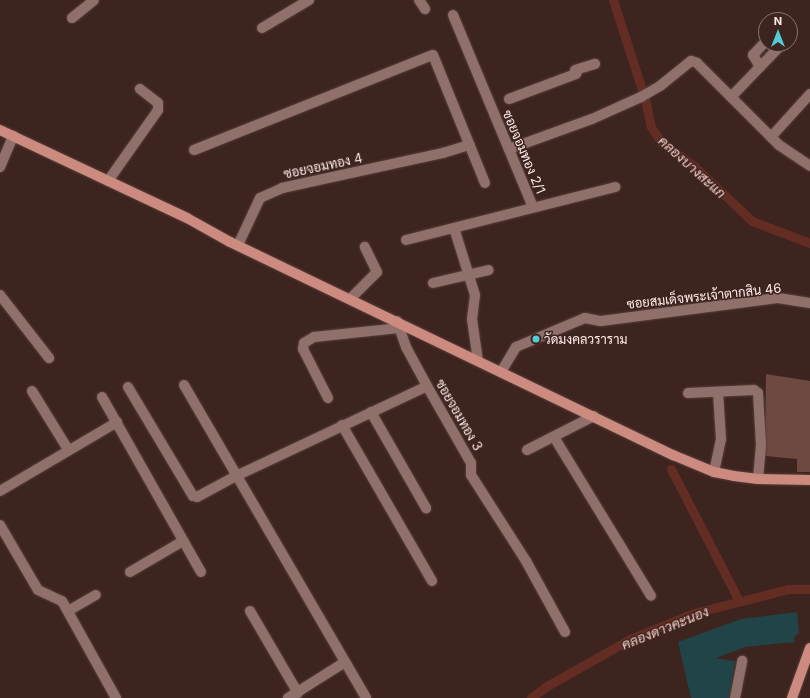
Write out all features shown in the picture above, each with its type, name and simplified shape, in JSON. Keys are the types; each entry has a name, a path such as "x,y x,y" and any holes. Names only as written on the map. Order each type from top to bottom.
{"main road":[{"path":"0,130 350,299 398,325 714,472 758,480 809,480"},
{"path":"792,698 810,648"}],"street":[{"path":"72,18 94,0"},
{"path":"262,28 309,0"},
{"path":"419,0 424,9"},
{"name":"ซอยจอมทอง 2/1","path":"406,240 533,207 453,15"},
{"path":"758,50 753,55 760,67"},
{"path":"731,97 774,52"},
{"path":"194,150 430,55 435,56 485,184"},
{"path":"509,149 592,118 646,94 691,61 695,61 771,138 810,166"},
{"path":"509,99 595,64"},
{"path":"108,181 158,110 158,103 140,89"},
{"path":"771,138 810,94"},
{"path":"0,167 13,136"},
{"name":"ซอยจอมทอง 4","path":"238,245 260,198 282,188 443,153 470,145"},
{"path":"533,207 615,187"},
{"path":"454,228 475,295 472,319 478,361"},
{"path":"350,299 377,272 365,247"},
{"path":"433,283 468,276 488,270"},
{"path":"0,295 50,358"},
{"name":"ซอยสมเด็จพระเจ้าตากสิน 46","path":"501,372 516,347 585,318 601,321 778,298 810,303"},
{"path":"328,398 303,349 304,343 314,337 398,325"},
{"name":"ซอยจอมทอง 3","path":"398,325 427,386 471,463 471,475 526,561 565,632"},
{"path":"184,385 366,698"},
{"path":"128,386 193,496 197,497 236,476 427,386"},
{"path":"688,393 754,390 758,392 761,445 758,480"},
{"path":"32,391 69,451"},
{"path":"714,472 721,439 718,392"},
{"path":"102,397 201,572"},
{"path":"372,412 426,508"},
{"path":"527,450 594,416"},
{"path":"0,491 117,422"},
{"path":"342,425 432,581"},
{"path":"554,437 651,596"},
{"path":"0,525 38,590 62,601 116,698"},
{"path":"130,572 183,541"},
{"path":"68,611 96,594"},
{"path":"250,611 295,696 345,662"},
{"path":"735,698 742,661"}],"shaded area":[{"path":"766,374 810,381 810,472 797,472 797,459 765,456"}],"building":[{"path":"797,612 799,633 794,637 795,642 745,647 716,658 735,661 729,698 691,698 678,642 741,619"}],"waterway":[{"name":"คลองบางสะแก","path":"613,0 645,99 651,127 661,142 694,166 752,221 810,243"},
{"path":"671,469 739,601"},
{"name":"คลองดาวคะนอง","path":"531,698 547,686 630,639 694,613 788,589 810,589"}],"place":[{"name":"วัดมงคลวราราม","path":"536,339"}]}
